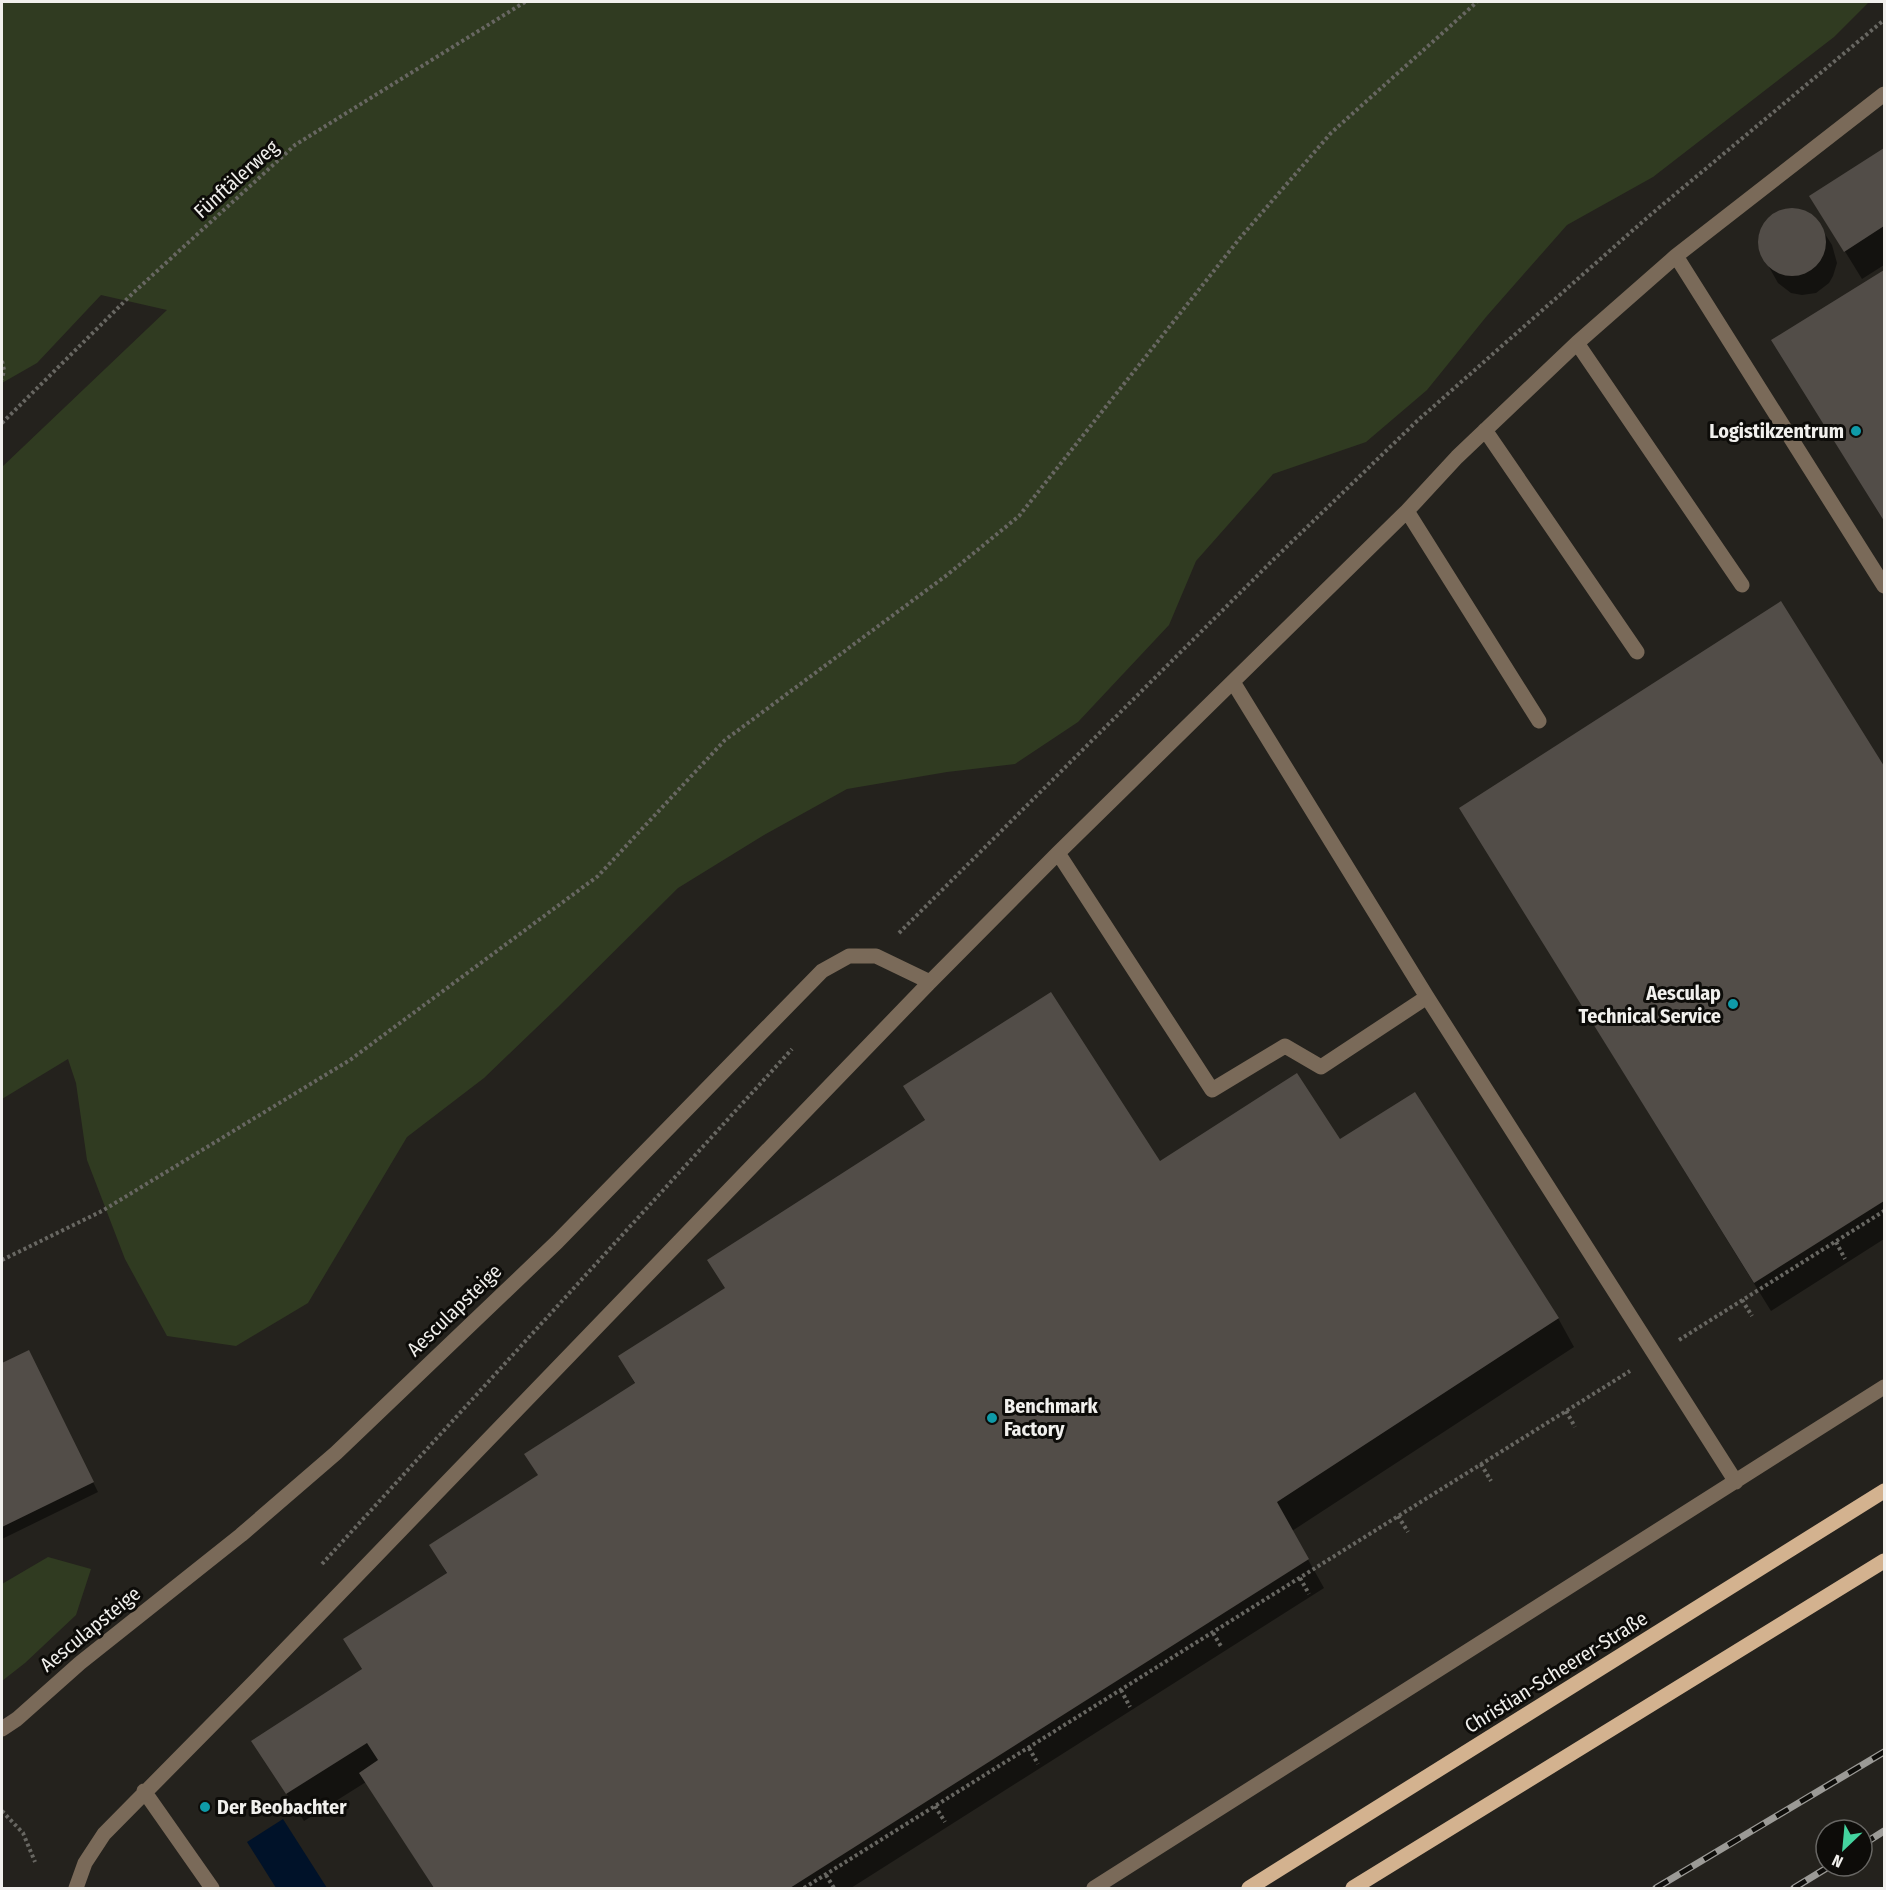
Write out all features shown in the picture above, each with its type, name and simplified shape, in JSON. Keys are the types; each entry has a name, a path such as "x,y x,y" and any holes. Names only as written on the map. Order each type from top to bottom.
{"main road":[{"name":"Christian-Scheerer-Straße","path":"1249,1888 1884,1491"},
{"path":"1353,1888 1884,1561"}],"lane":[{"path":"76,1888 85,1863 104,1834 144,1791 263,1672 930,982 1058,853 1407,511 1457,457 1577,343 1676,256 1884,94"},
{"path":"1676,256 1884,586"},
{"path":"1577,343 1742,585"},
{"path":"1485,430 1637,652"},
{"path":"1407,511 1539,721"},
{"path":"1233,682 1426,997 1736,1482"},
{"path":"1058,853 1212,1090 1286,1046 1321,1067 1426,997"},
{"name":"Aesculapsteige","path":"2,1729 17,1719 80,1663 241,1535 336,1453 557,1242 822,970 849,956 876,956 930,982"},
{"path":"1094,1888 1884,1387"},
{"path":"144,1791 212,1888"}],"path":[{"name":"Fünftälerweg","path":"2,423 133,293 295,145 525,2"},
{"path":"2,1260 102,1211 350,1060 598,876 725,740 947,575 1019,516 1240,238 1331,133 1477,2"},
{"path":"876,956 1274,559 1417,421 1649,216 1884,21"},
{"path":"2,361 4,370 2,379"},
{"path":"317,1570 796,1044"},
{"path":"804,1888 1884,1211"},
{"path":"1836,1242 1845,1259"},
{"path":"1742,1300 1752,1316"},
{"path":"1566,1411 1575,1427"},
{"path":"1481,1464 1491,1481"},
{"path":"1398,1516 1408,1532"},
{"path":"1300,1578 1309,1594"},
{"path":"1213,1633 1222,1648"},
{"path":"1121,1690 1130,1707"},
{"path":"1029,1748 1038,1764"},
{"path":"935,1806 945,1822"},
{"path":"2,1811 23,1833 35,1862"},
{"path":"826,1875 834,1888"}],"green space":[{"path":"2,2 1869,2 1834,37 1653,177 1567,225 1486,317 1427,390 1366,442 1273,474 1196,561 1169,625 1078,722 1015,764 947,772 847,789 764,835 678,888 484,1078 407,1137 308,1303 236,1346 167,1336 125,1259 87,1160 76,1083 68,1059 2,1099 2,467 167,310 101,295 37,363 2,383"},
{"path":"48,1557 91,1569 76,1615 25,1663 2,1681 2,1584"}],"water":[{"path":"283,1819 327,1888 276,1888 247,1842"}],"building":[{"path":"1884,148 1884,226 1844,252 1809,196"},
{"path":"1792,208 1805,211 1816,218 1823,229 1826,242 1823,255 1816,266 1805,273 1792,276 1779,273 1768,266 1761,255 1758,242 1761,229 1768,218 1779,211"},
{"name":"Logistikzentrum","path":"1884,270 1884,521 1771,340"},
{"name":"Aesculap Technical Service","path":"1781,601 1884,766 1884,1201 1754,1283 1459,808"},
{"name":"Benchmark Factory","path":"1051,992 1160,1161 1297,1073 1340,1139 1415,1092 1559,1318 1277,1502 1309,1559 790,1888 434,1888 359,1773 378,1760 367,1743 286,1794 251,1741 362,1669 343,1639 447,1573 429,1545 538,1475 524,1454 635,1383 618,1356 725,1288 707,1260 925,1120 903,1086"},
{"path":"29,1350 94,1482 2,1527 2,1363"}],"railway":[{"path":"1656,1888 1884,1752"},
{"path":"1874,1837 1884,1831"},
{"path":"1794,1888 1814,1876"}],"place":[{"name":"Logistikzentrum","path":"1856,431"},
{"name":"Aesculap Technical Service","path":"1733,1004"},
{"name":"Benchmark Factory","path":"992,1418"},
{"name":"Der Beobachter","path":"205,1807"}]}
